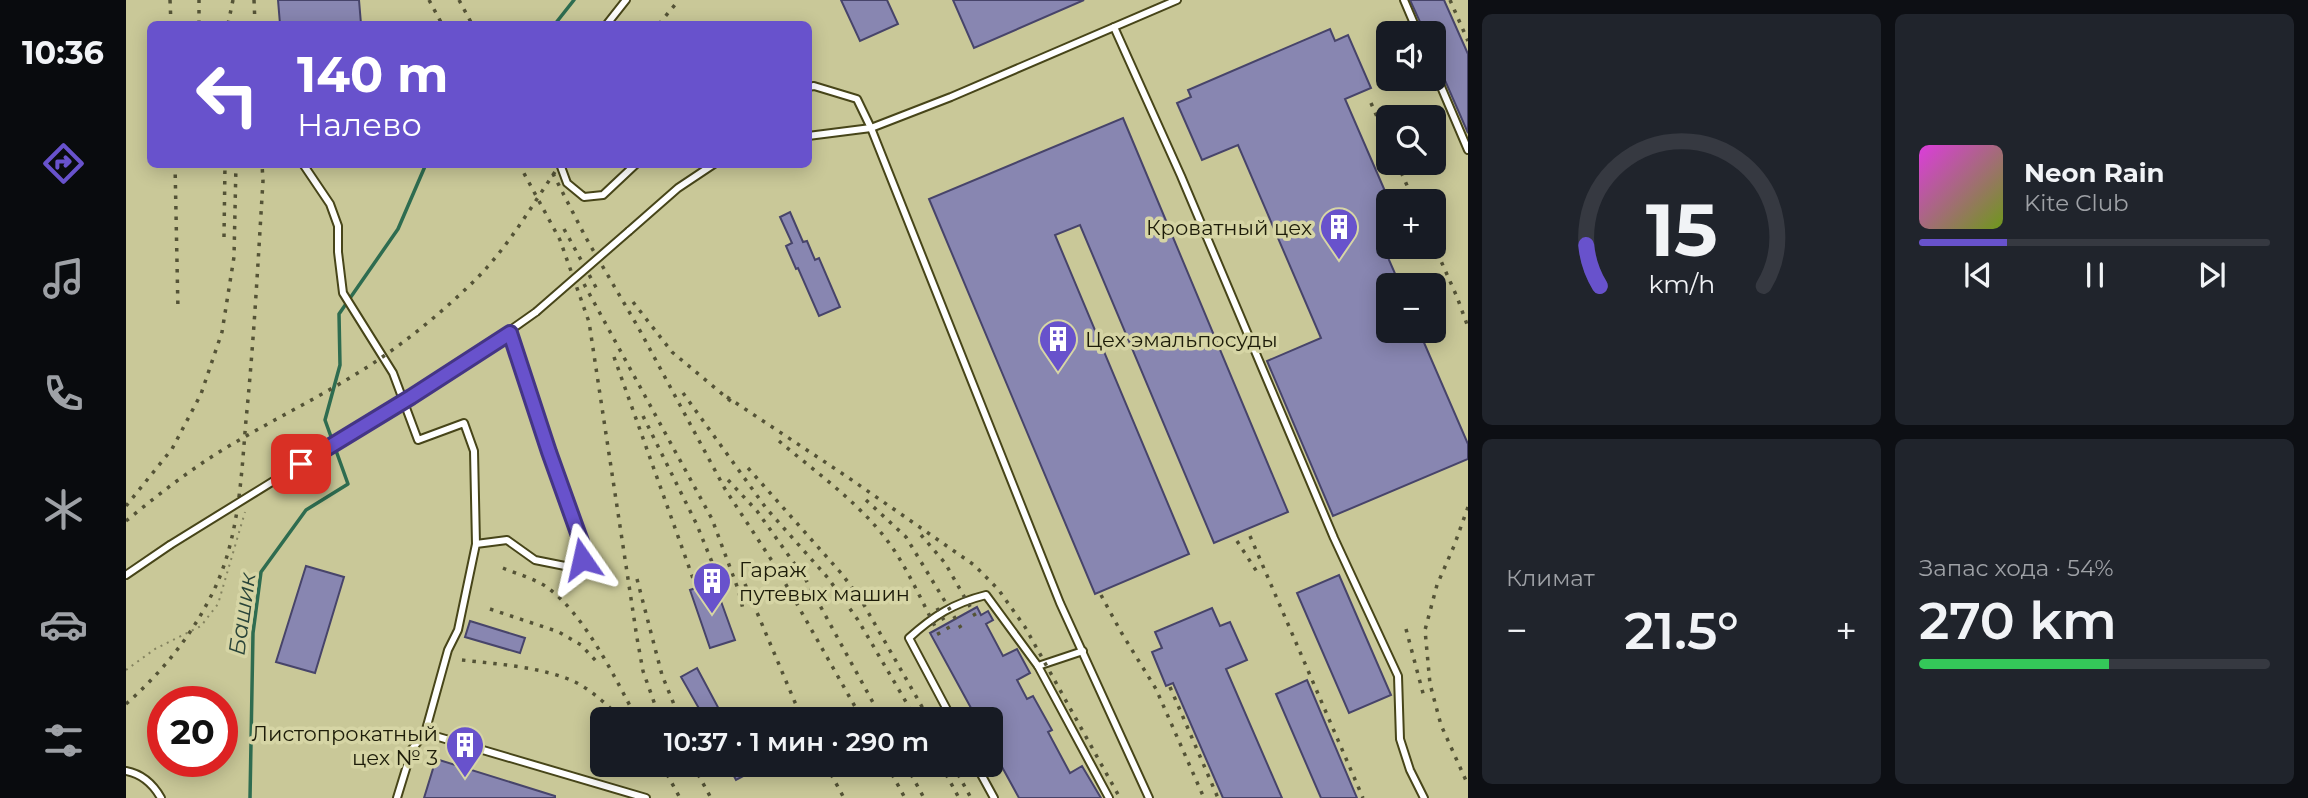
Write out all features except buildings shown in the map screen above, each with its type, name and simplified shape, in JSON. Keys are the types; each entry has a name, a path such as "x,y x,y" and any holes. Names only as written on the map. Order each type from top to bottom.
{"lane":[{"path":"609,21 626,0"},
{"path":"812,136 872,128 1177,0"},
{"path":"1404,0 1414,21"},
{"path":"1114,27 1181,176 1334,538 1398,676 1400,739 1410,770 1424,798"},
{"path":"812,86 857,99 872,128 1035,541 1149,798"},
{"path":"1443,91 1468,150"},
{"path":"306,168 330,204 338,226 343,293 393,373 418,440 464,423 474,451 476,544 458,630 448,650 425,733 412,749 397,798"},
{"path":"561,168 567,183 584,197 603,195 632,168"},
{"path":"126,575 510,333 678,188 708,168"},
{"path":"476,544 506,541 535,560 570,567 582,559 583,547 510,333"},
{"path":"946,707 909,638 930,618 967,600 986,595 1038,666 1109,798"},
{"path":"1038,666 1083,651"},
{"path":"425,733 646,798"},
{"path":"126,771 136,772 150,783 161,798"},
{"path":"983,777 994,798"}],"path":[{"path":"126,670 155,649 201,626 218,604 245,512"}],"waterway":[{"name":"Башик","path":"557,21 574,0"},
{"name":"Башик","path":"250,798 253,633 261,572 306,510 348,484 325,420 340,365 339,314 398,229 424,168"}],"railway":[{"path":"170,0 171,21"},
{"path":"199,0 199,21"},
{"path":"229,21 233,0"},
{"path":"254,0 255,21"},
{"path":"429,0 440,21"},
{"path":"459,0 470,21"},
{"path":"662,21 679,0"},
{"path":"1450,0 1468,41"},
{"path":"1371,103 1376,114"},
{"path":"175,168 178,311"},
{"path":"224,237 225,168"},
{"path":"126,506 172,449 201,394 222,332 234,257 236,168"},
{"path":"126,704 163,667 194,626 211,596 228,554 242,465 256,300 262,168"},
{"path":"521,168 560,240 589,322 637,638 643,671 656,707"},
{"path":"550,168 725,489 776,567 855,707"},
{"path":"126,521 215,454 355,375 448,306 495,258 557,169"},
{"path":"1402,175 1409,189"},
{"path":"564,229 598,291"},
{"path":"1440,259 1468,327"},
{"path":"584,284 712,519 744,613"},
{"path":"633,302 672,352 733,403"},
{"path":"614,357 695,584"},
{"path":"683,393 766,508 828,578 858,620 909,707"},
{"path":"727,397 974,565 998,589 1025,627 1120,798"},
{"path":"643,416 697,525 726,597"},
{"path":"779,441 871,521 896,553 941,638"},
{"path":"748,468 860,598 922,707"},
{"path":"728,480 757,511 806,580 875,707"},
{"path":"866,500 906,537 961,628"},
{"path":"1468,507 1437,585 1425,630 1430,684 1441,725 1468,785"},
{"path":"921,535 945,563 977,619"},
{"path":"1250,536 1363,798"},
{"path":"1237,541 1259,575"},
{"path":"503,568 532,579 562,600 598,648 631,707"},
{"path":"637,579 662,675 675,707"},
{"path":"745,584 797,707"},
{"path":"1101,595 1156,689 1204,798"},
{"path":"937,608 951,633"},
{"path":"490,609 559,632 581,645 596,661"},
{"path":"1406,629 1424,697"},
{"path":"462,660 520,667 562,677 588,690 609,707"},
{"path":"1170,687 1218,798"},
{"path":"669,777 680,798"},
{"path":"700,777 711,798"},
{"path":"833,777 844,798"},
{"path":"894,777 905,798"},
{"path":"913,777 924,798"},
{"path":"948,777 959,798"},
{"path":"960,777 971,798"}],"place":[{"name":"Кроватный цех","path":"1339,261"},
{"name":"Цех эмальпосуды","path":"1058,373"},
{"name":"Гараж путевых машин","path":"712,615"},
{"name":"Листопрокатный цех № 3","path":"465,779"}],"route":[{"path":"301,464 510,333 583,547 582,559"}]}
